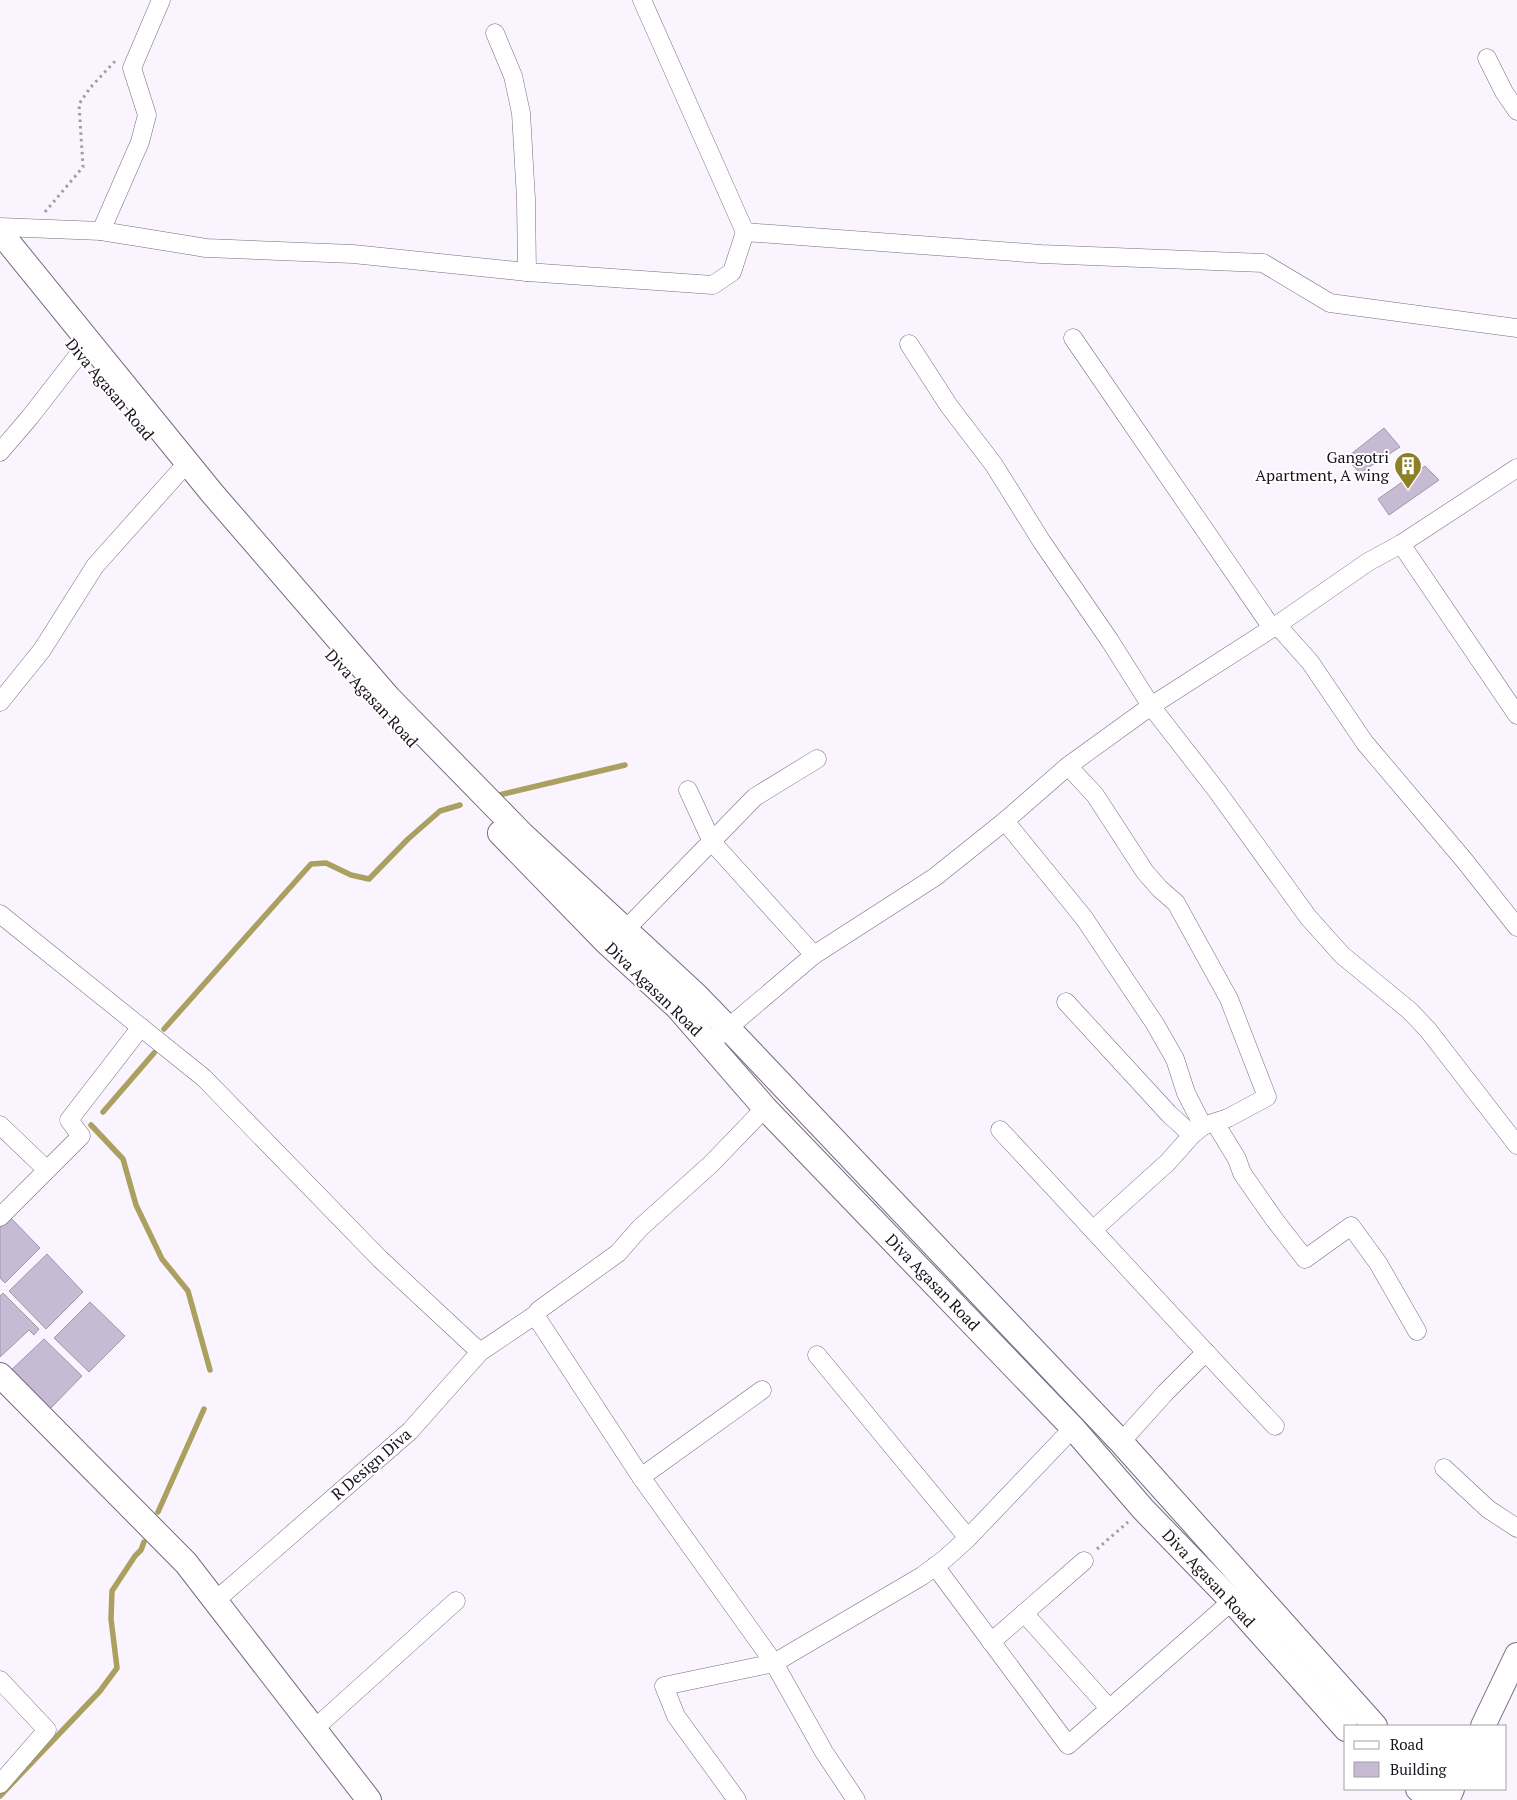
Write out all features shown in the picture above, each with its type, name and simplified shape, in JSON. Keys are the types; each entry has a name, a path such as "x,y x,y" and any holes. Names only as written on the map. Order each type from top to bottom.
{"street":[{"path":"101,230 123,184 143,133 147,115 132,68 161,0"},
{"path":"0,227 101,230 206,248 353,254 527,272 713,286 732,272 745,232 642,0"},
{"path":"495,33 513,76 521,113 526,199 527,272"},
{"path":"1487,58 1504,92 1517,111"},
{"path":"0,232 212,493 388,698 522,834 626,928 728,1028 1121,1442 1374,1725"},
{"path":"745,232 1041,254 1262,263 1330,303 1517,328"},
{"name":"Diva Agasan Road","path":"0,255 348,676 606,943 678,1008 765,1108 1073,1428 1143,1509 1232,1601 1344,1727"},
{"path":"1073,338 1275,627 1310,662 1365,743 1464,860 1517,927"},
{"path":"909,344 949,406 994,465 1042,542 1110,641 1151,706 1218,791 1308,917 1342,955 1410,1011 1428,1030 1517,1145"},
{"path":"0,452 80,354"},
{"path":"709,1044 814,955 935,877 1005,821 1068,766 1151,706 1275,627 1368,562 1401,544 1517,468"},
{"path":"0,702 42,650 95,566 179,472"},
{"path":"1401,544 1517,714"},
{"path":"606,943 626,928 755,797 817,759"},
{"path":"1068,766 1095,795 1145,872 1160,890 1176,903 1228,999 1267,1097 1228,1118 1203,1128 1094,1230"},
{"path":"688,790 712,842 814,955"},
{"path":"1005,821 1084,918 1150,1016 1175,1059 1186,1093 1203,1128"},
{"path":"0,914 204,1078 380,1259 480,1352"},
{"path":"1066,1002 1169,1114 1203,1128 1237,1159 1242,1173 1305,1259 1351,1226 1378,1263 1417,1332"},
{"path":"0,1217 81,1136 69,1120 141,1027"},
{"name":"R Design Diva","path":"215,1601 410,1431 480,1352 536,1315 539,1310 618,1252 640,1228 711,1164 765,1108"},
{"path":"0,1125 47,1170"},
{"path":"1000,1130 1275,1426"},
{"path":"536,1315 641,1477 774,1663 824,1752 856,1800"},
{"path":"1121,1442 1165,1393 1206,1352"},
{"path":"818,1355 968,1538"},
{"path":"0,1376 186,1563 369,1800"},
{"path":"641,1477 762,1390"},
{"path":"738,1800 676,1716 664,1686 774,1663 922,1576 968,1538 1073,1428"},
{"path":"1444,1468 1488,1509 1517,1528"},
{"path":"991,1642 1084,1560"},
{"path":"934,1566 1068,1745 1232,1601"},
{"path":"314,1729 456,1601"},
{"path":"1024,1613 1110,1708"},
{"path":"1483,1725 1512,1679 1517,1655"},
{"path":"0,1680 47,1730 0,1784"},
{"path":"1419,1790 1431,1800"}],"path":[{"path":"31,228 83,166 79,104 90,88 120,56"},
{"path":"1084,1560 1143,1509"}],"building":[{"path":"1384,428 1400,447 1360,473 1346,458"},
{"name":"Gangotri Apartment, A wing","path":"1425,466 1439,480 1389,515 1378,499"},
{"path":"8,1215 40,1248 5,1283 0,1278 0,1223"},
{"path":"47,1254 83,1292 46,1329 9,1291"},
{"path":"3,1293 39,1329 34,1335 29,1330 0,1357 0,1296"},
{"path":"90,1302 125,1336 89,1372 54,1338"},
{"path":"44,1339 82,1376 46,1413 7,1374"}],"waterway":[{"path":"495,796 625,765"},
{"path":"164,1029 311,864 326,863 351,875 369,879 408,839 440,811 460,805"},
{"path":"103,1112 154,1053"},
{"path":"91,1125 123,1159 136,1205 162,1259 188,1291 210,1370"},
{"path":"158,1512 204,1409"},
{"path":"0,1796 100,1691 117,1668 111,1619 112,1591 141,1550 144,1542"}],"place":[{"name":"Gangotri Apartment, A wing","path":"1408,490"}]}
